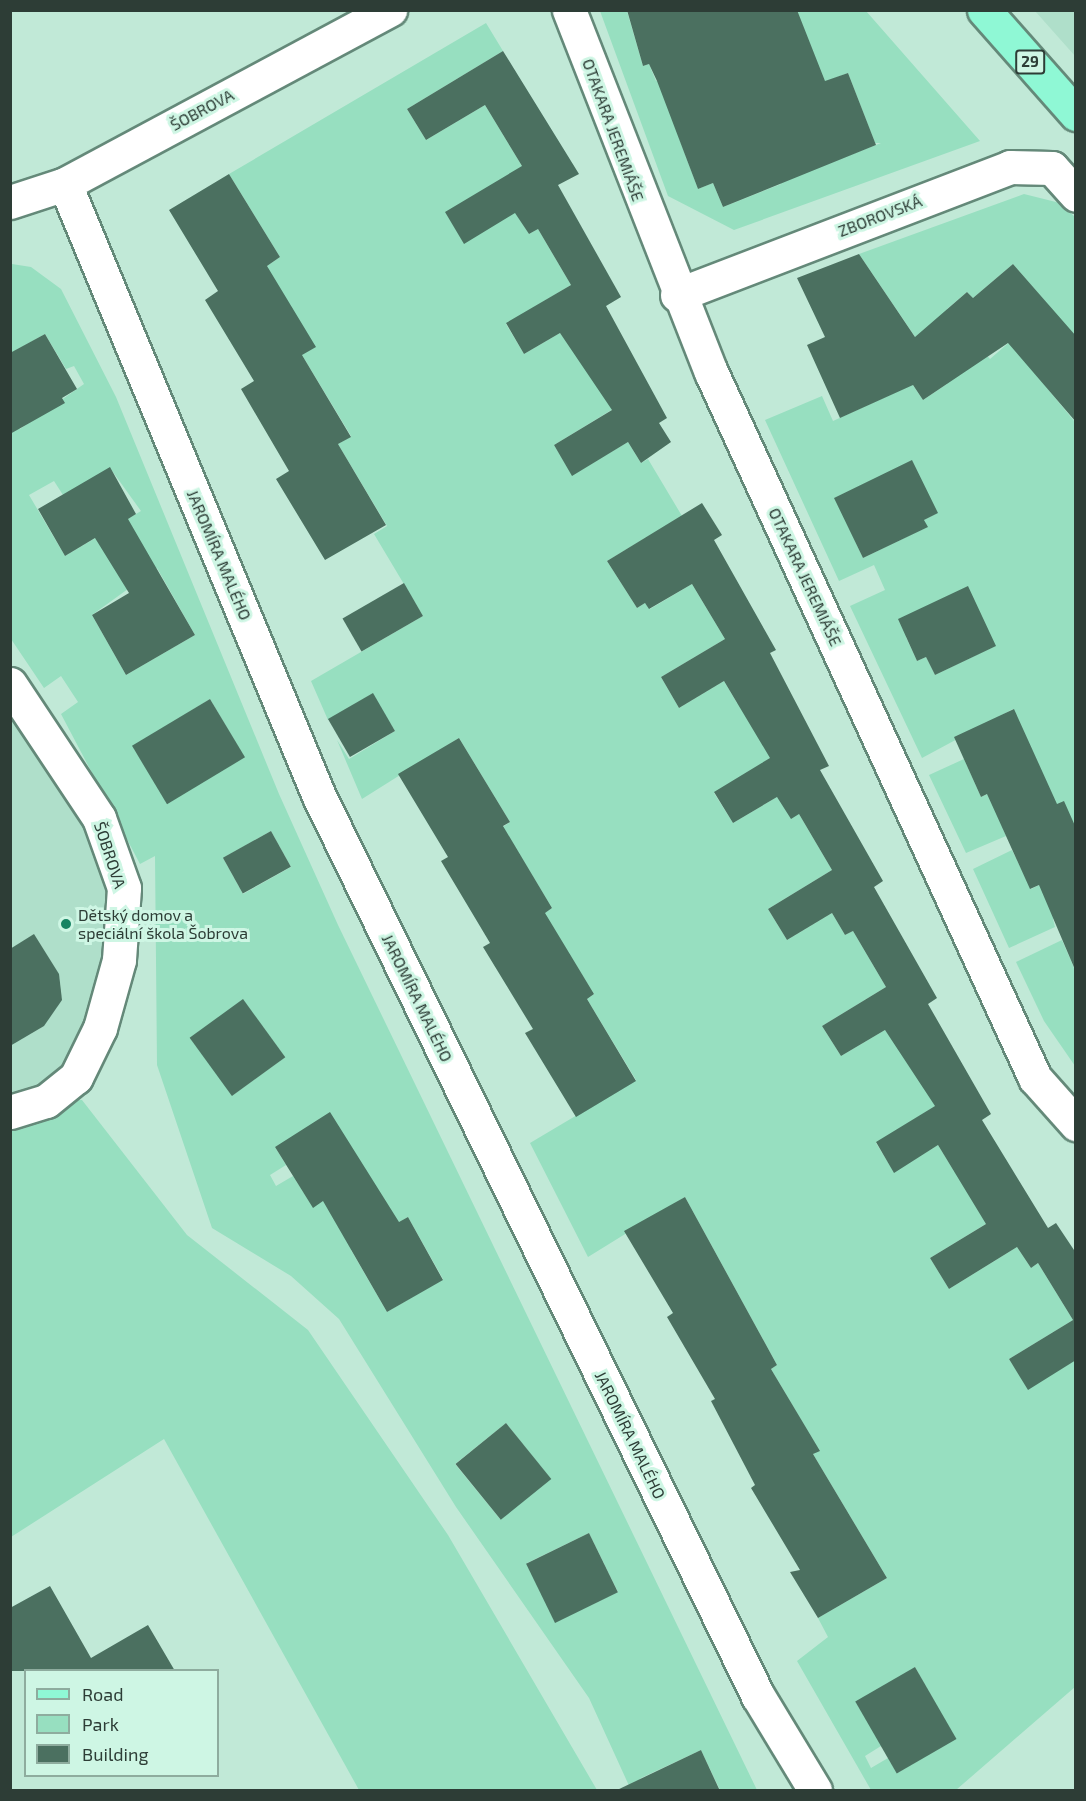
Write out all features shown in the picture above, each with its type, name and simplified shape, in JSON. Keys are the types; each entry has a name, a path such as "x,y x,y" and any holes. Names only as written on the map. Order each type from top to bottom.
{"main road":[{"name":"29","path":"984,10 1076,114"}],"street":[{"name":"ŠOBROVA","path":"10,202 65,184 390,10"},
{"name":"OTAKARA JEREMIÁŠE","path":"569,10 677,296 1035,1078 1076,1124"},
{"name":"ZBOROVSKÁ","path":"677,296 1010,167 1052,168 1076,195"},
{"name":"JAROMÍRA MALÉHO","path":"65,184 318,794 758,1696 815,1791"},
{"name":"ŠOBROVA","path":"10,684 99,818 124,888 119,960 100,1028 76,1077 46,1101 10,1112"}],"shaded area":[{"path":"1035,11 1075,11 1075,56"},
{"name":"Dětský domov a speciální škola Šobrova","path":"10,684 124,888 80,1073 10,1112"}],"green space":[{"path":"600,11 627,11 643,66 649,64 656,81 804,29 797,11 866,11 980,141 734,230 668,196","holes":["848,73 875,143 881,143 822,166 794,94","752,109 781,184 723,207 713,183 698,189 679,138"]},
{"path":"486,23 503,51 407,109 426,140 485,105 522,166 515,212 529,234 538,229 571,285 506,324 524,354 560,333 618,406 554,445 572,475 628,442 641,463 648,459 682,516 607,561 637,608 645,603 650,609 692,584 725,639 661,677 679,708 724,681 737,703 745,698 778,754 714,793 733,823 777,797 799,814 832,870 768,909 787,940 832,913 845,935 853,931 886,987 822,1026 841,1056 885,1030 940,1103 876,1143 894,1172 938,1145 954,1171 962,1167 994,1219 930,1258 949,1289 1017,1247 1031,1268 1038,1263 1073,1320 1009,1359 1028,1389 1075,1360 1075,1687 956,1790 871,1790 797,1661 828,1637 818,1618 887,1578 813,1454 819,1450 771,1369 777,1365 685,1197 588,1257 530,1143 636,1080 587,999 594,994 544,913 552,908 503,827 510,822 459,738 362,799 337,740 349,759 395,731 372,694 328,720 311,681 423,616 374,534 387,526 338,444 351,436 302,355 267,266 280,257 229,174","holes":["915,1667 955,1739 897,1773 888,1758 871,1768 865,1756 881,1746"]},
{"path":"1024,194 1060,203 1075,217 1075,363 1047,388 1075,422 1075,828 1003,829 1006,836 966,853 929,775 964,759 981,797 1041,770 1013,709 922,758 850,606 885,590 874,565 839,581 765,420 822,396 833,421 892,394 897,362 923,400 947,384 859,254","holes":["1013,264 1050,307 990,359 947,309 967,292 973,298","912,461 937,513 924,520 927,527 863,558 835,498","906,637 995,646 935,675 926,657 917,661"]},
{"path":"12,264 31,267 61,289 116,397 279,794 338,925 757,1790 720,1790 701,1750 641,1778 631,1790 589,1698 456,1507 339,1319 291,1276 212,1228 157,1065 155,856 140,864 61,714 78,702 61,676 44,688 11,639 10,413 20,429 84,384 74,366 66,369 45,334 11,353","holes":["110,468 141,511 65,556 29,495 54,481 63,495","157,568 195,635 126,675 92,615","210,699 244,757 168,802 133,747","271,831 291,867 243,894 223,858","243,1000 285,1057 233,1095 191,1039","275,1147 368,1173 313,1207 293,1176 276,1186 270,1175 286,1165","408,1217 443,1279 387,1312 351,1250","506,1423 550,1478 500,1519 455,1464","589,1533 618,1592 555,1622 527,1563"]},
{"path":"1012,850 1031,889 1075,868 1075,909 1053,919 1055,927 1009,948 973,869"},
{"path":"1062,940 1075,970 1075,1066 1044,1021 1016,962"},
{"path":"82,1100 187,1235 308,1330 448,1535 597,1790 359,1790 164,1439 11,1537 11,1112 46,1101"}],"building":[{"path":"627,10 797,10 825,81 848,73 876,145 723,207 713,183 698,189 657,81 649,64 643,66"},
{"path":"503,51 579,174 558,185 621,297 606,306 667,418 659,423 671,442 641,463 628,442 572,476 554,445 612,410 560,333 524,354 506,323 571,285 538,229 529,234 515,213 464,244 445,212 522,166 485,105 426,140 407,109"},
{"path":"229,174 280,257 267,266 316,347 302,355 351,437 338,444 386,525 325,560 276,479 289,471 241,389 254,381 205,300 218,291 169,210"},
{"path":"859,254 915,337 967,292 973,298 1013,264 1076,336 1076,422 1008,343 923,400 913,385 840,418 807,345 825,337 797,278"},
{"path":"45,334 77,389 62,398 65,403 10,434 10,353"},
{"path":"912,460 938,513 924,520 928,527 863,558 834,498"},
{"path":"110,467 136,514 128,519 195,635 126,675 92,615 129,593 95,538 65,556 38,509"},
{"path":"702,503 722,535 714,540 776,650 770,653 829,766 820,770 883,881 874,887 937,998 928,1004 991,1114 982,1120 1048,1228 1056,1223 1076,1253 1076,1360 1028,1390 1009,1359 1073,1320 1038,1263 1031,1268 1017,1247 949,1289 930,1258 986,1224 938,1145 894,1173 876,1142 935,1106 885,1030 841,1056 822,1026 886,987 853,931 845,935 832,913 787,940 768,909 832,870 799,814 791,819 777,797 733,823 714,792 770,758 724,681 679,708 661,677 725,639 692,584 649,609 645,603 637,608 607,561"},
{"path":"404,583 423,616 362,651 343,618"},
{"path":"968,586 996,646 935,675 926,657 917,661 898,619"},
{"path":"373,693 395,731 350,757 328,719"},
{"path":"210,699 245,757 167,804 132,746"},
{"path":"1014,709 1057,804 1064,801 1076,828 1076,972 1039,885 1030,889 987,794 981,797 954,737"},
{"path":"459,738 510,822 503,826 552,908 545,913 594,994 587,999 636,1081 576,1117 525,1033 533,1029 483,947 490,943 441,861 448,857 398,774"},
{"path":"271,831 291,867 243,894 223,858"},
{"path":"34,934 59,974 62,1000 44,1026 10,1046 10,949"},
{"path":"243,999 285,1057 232,1096 190,1038"},
{"path":"330,1112 399,1222 408,1217 443,1280 387,1312 323,1201 313,1208 275,1147"},
{"path":"685,1197 777,1365 771,1369 820,1451 813,1454 887,1578 818,1618 790,1572 800,1570 751,1488 755,1485 711,1401 715,1399 667,1317 673,1313 624,1231"},
{"path":"506,1423 551,1479 501,1520 455,1464"},
{"path":"589,1533 618,1592 555,1623 526,1564"},
{"path":"50,1586 91,1658 148,1625 174,1669 24,1669 24,1671 10,1671 10,1608"},
{"path":"915,1667 956,1739 897,1773 855,1702"},
{"path":"701,1750 720,1791 615,1791"}],"place":[{"name":"Dětský domov a speciální škola Šobrova","path":"66,924"}]}
